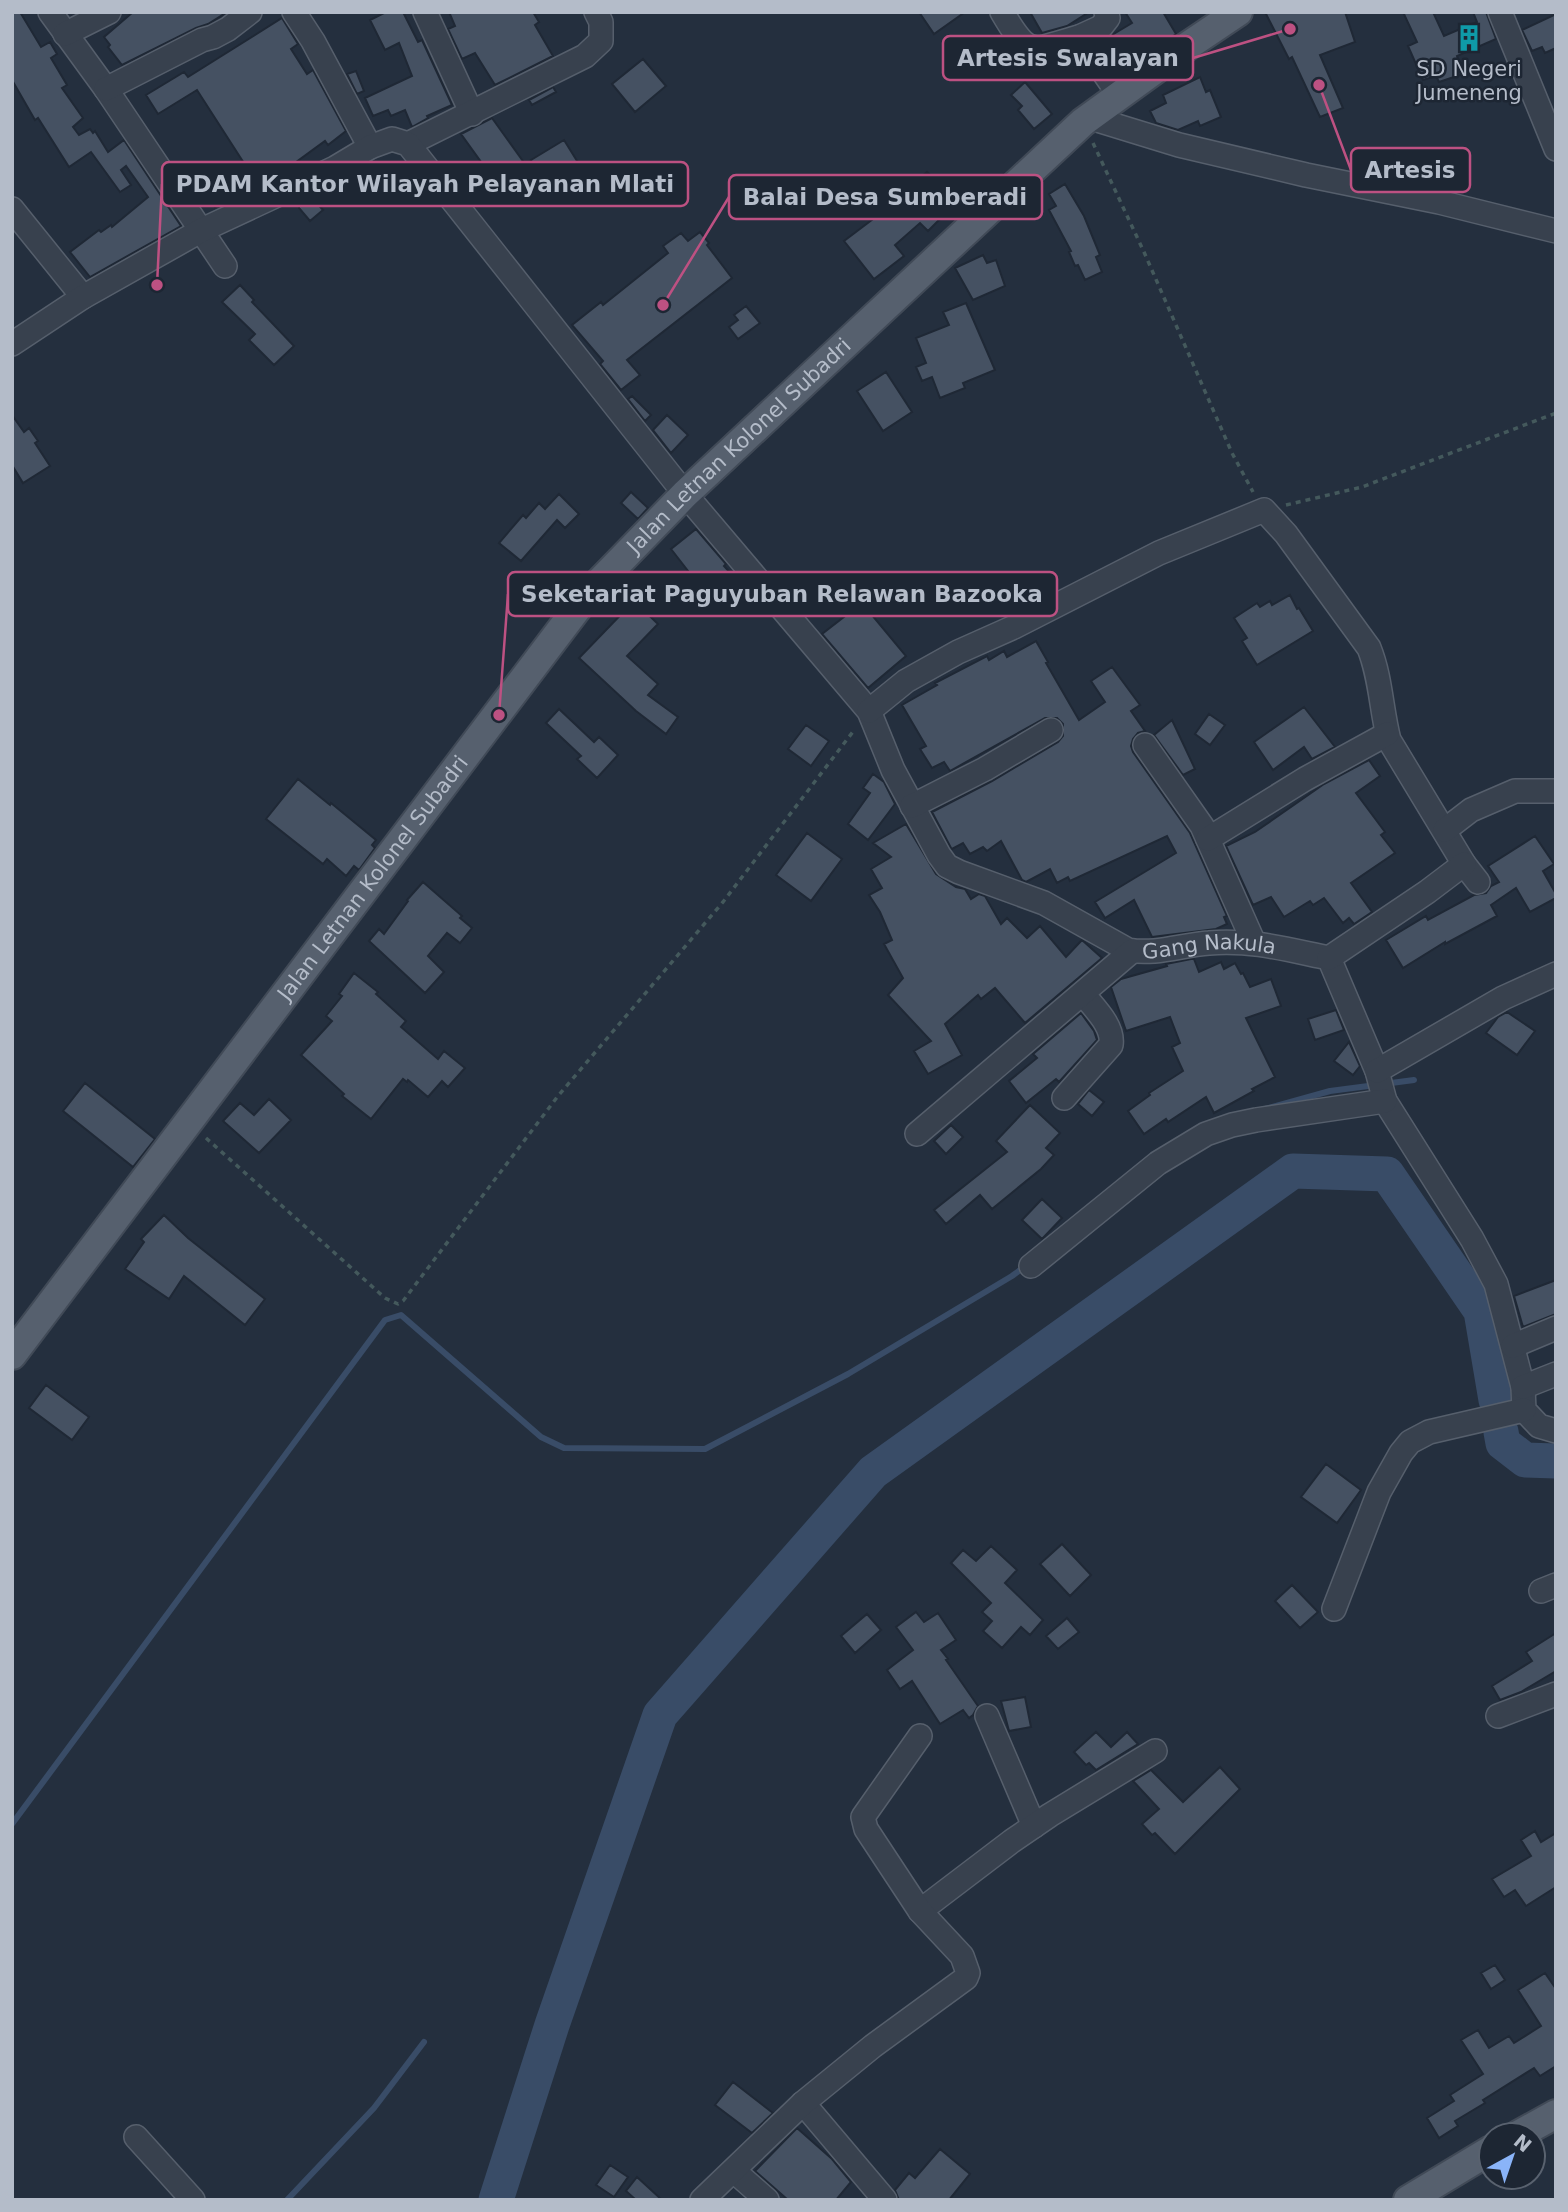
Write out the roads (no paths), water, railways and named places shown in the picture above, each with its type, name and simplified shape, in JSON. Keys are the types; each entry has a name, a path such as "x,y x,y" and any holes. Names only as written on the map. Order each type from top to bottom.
{"main road":[{"name":"Jalan Letnan Kolonel Subadri","path":"12,1355 588,594 685,494 1087,120 1238,12"},
{"path":"1408,2200 1477,2158"}],"street":[{"path":"50,12 106,89 225,266"},
{"path":"65,34 109,12"},
{"path":"106,89 202,40 213,37 250,12"},
{"path":"294,12 313,40 370,147"},
{"path":"425,12 472,114"},
{"path":"12,344 83,297 202,230 335,168 370,147 392,139 408,144 585,56 601,41 601,22 596,12"},
{"path":"1002,12 1018,39 1027,47 1044,47 1079,37 1101,27 1108,18 1106,12"},
{"path":"1500,12 1556,149"},
{"path":"1079,37 1120,96"},
{"path":"1087,120 1179,145 1306,175 1439,202 1556,231"},
{"name":"Gang Nakula","path":"408,144 685,494 869,711 878,736 912,806 947,866 1044,903 1132,951 1160,951 1209,943 1254,943 1329,958"},
{"path":"12,209 83,297"},
{"path":"869,711 906,681 958,652 1014,627 1159,553 1264,510 1286,534 1369,648 1376,664 1387,734 1395,752 1471,873 1385,922 1329,958 1381,1087 1496,1284 1523,1387 1524,1410 1539,1426 1556,1431"},
{"path":"912,806 985,769 1051,730"},
{"path":"1208,839 1305,779 1387,734"},
{"path":"1145,745 1202,826 1254,943"},
{"path":"1445,830 1471,810 1515,791 1556,792"},
{"path":"917,1134 1132,951"},
{"path":"1031,1266 1158,1163 1206,1134 1381,1087 1503,998 1556,974"},
{"path":"1064,1098 1113,1040 1103,1018 1083,994"},
{"path":"1513,1346 1556,1328"},
{"path":"1523,1387 1556,1374"},
{"path":"1334,1609 1379,1492 1401,1453 1410,1443 1429,1432 1524,1410"},
{"path":"1498,1716 1556,1694"},
{"path":"987,1716 1034,1826"},
{"path":"702,2200 803,2103 873,2046 966,1978 968,1972 962,1956 920,1911 863,1823 863,1817 920,1736"},
{"path":"920,1911 1034,1826 1155,1751"},
{"path":"803,2103 878,2196"},
{"path":"136,2137 193,2200"},
{"path":"734,2171 767,2200"}],"waterway":[{"path":"1265,1109 1330,1091 1414,1080"},
{"path":"496,2200 552,2025 660,1715 873,1472 1293,1171 1387,1174 1481,1311 1496,1400"},
{"path":"12,1824 385,1320 401,1315 541,1437 564,1448 705,1449 848,1374 1027,1265"},
{"path":"1501,1432 1503,1443 1525,1460 1556,1461"},
{"path":"287,2200 374,2108 424,2042"}],"place":[{"name":"Artesis Swalayan","path":"1290,29"},
{"name":"SD Negeri Jumeneng","path":"1469,38"},
{"name":"Artesis","path":"1319,85"},
{"name":"PDAM Kantor Wilayah Pelayanan Mlati","path":"157,285"},
{"name":"Balai Desa Sumberadi","path":"663,305"},
{"name":"Seketariat Paguyuban Relawan Bazooka","path":"499,715"}]}
